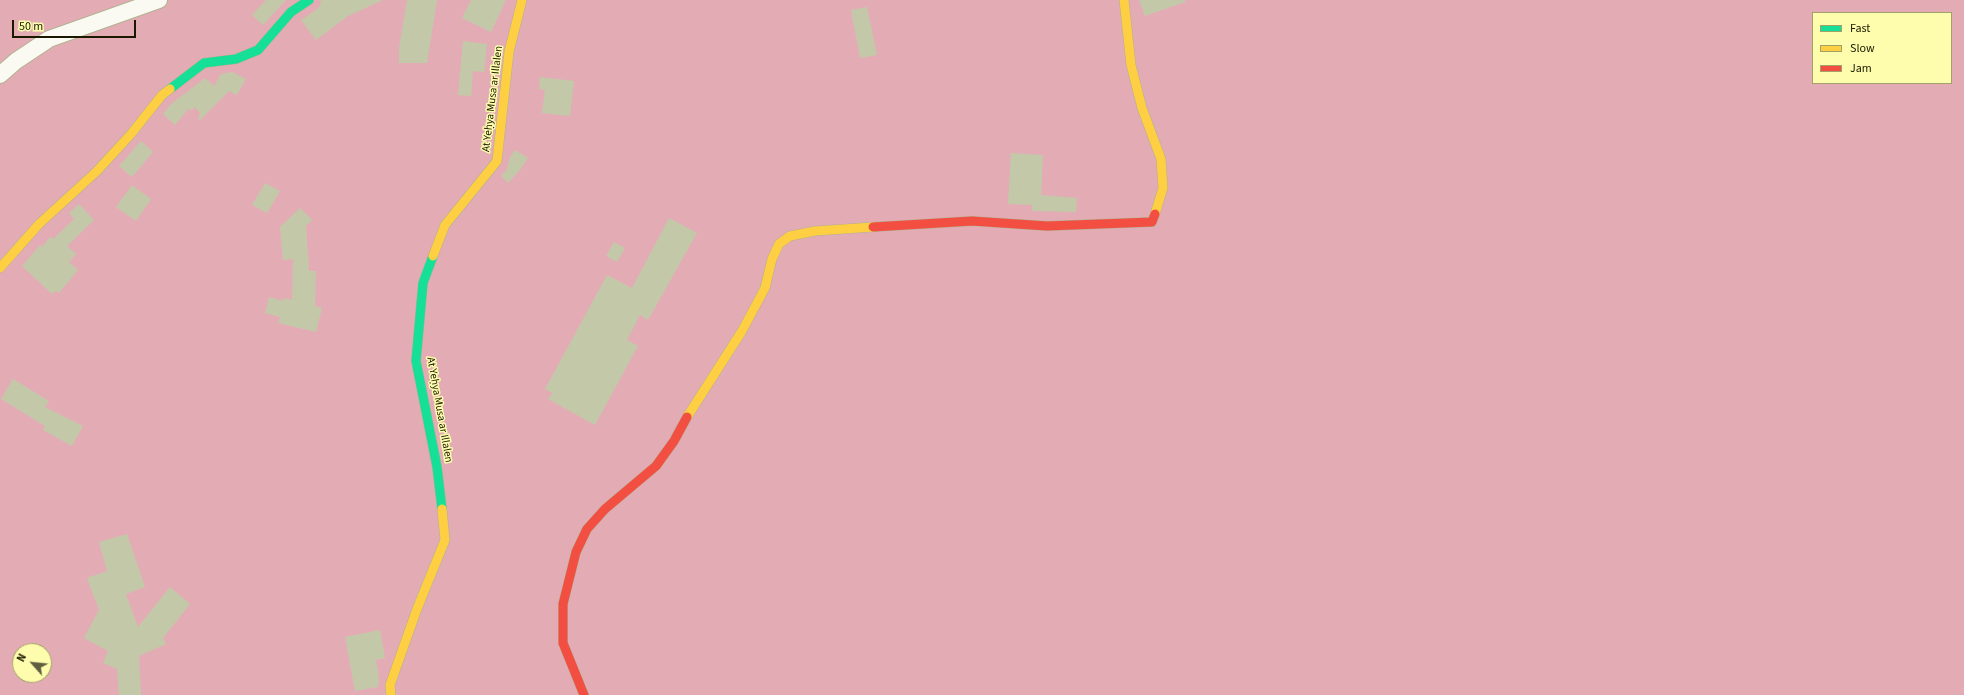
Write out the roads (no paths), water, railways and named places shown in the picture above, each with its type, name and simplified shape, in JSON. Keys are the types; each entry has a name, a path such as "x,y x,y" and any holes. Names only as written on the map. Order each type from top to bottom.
{"street":[{"path":"0,75 16,61 49,39 159,0"},
{"path":"0,268 39,224 97,170 131,134 162,95 204,63 236,59 258,50 291,12 309,0"},
{"name":"At Yeḥya Musa ar Illalen","path":"391,695 390,685 417,609 445,540 437,467 416,361 423,282 445,225 497,161 509,52 522,0"},
{"path":"584,695 563,643 563,604 576,552 587,529 605,509 656,466 674,441 694,404 742,331 765,288 772,259 779,244 790,236 816,231 942,222 972,221 1047,226 1152,222 1163,188 1161,159 1142,108 1131,65 1124,0"}]}
